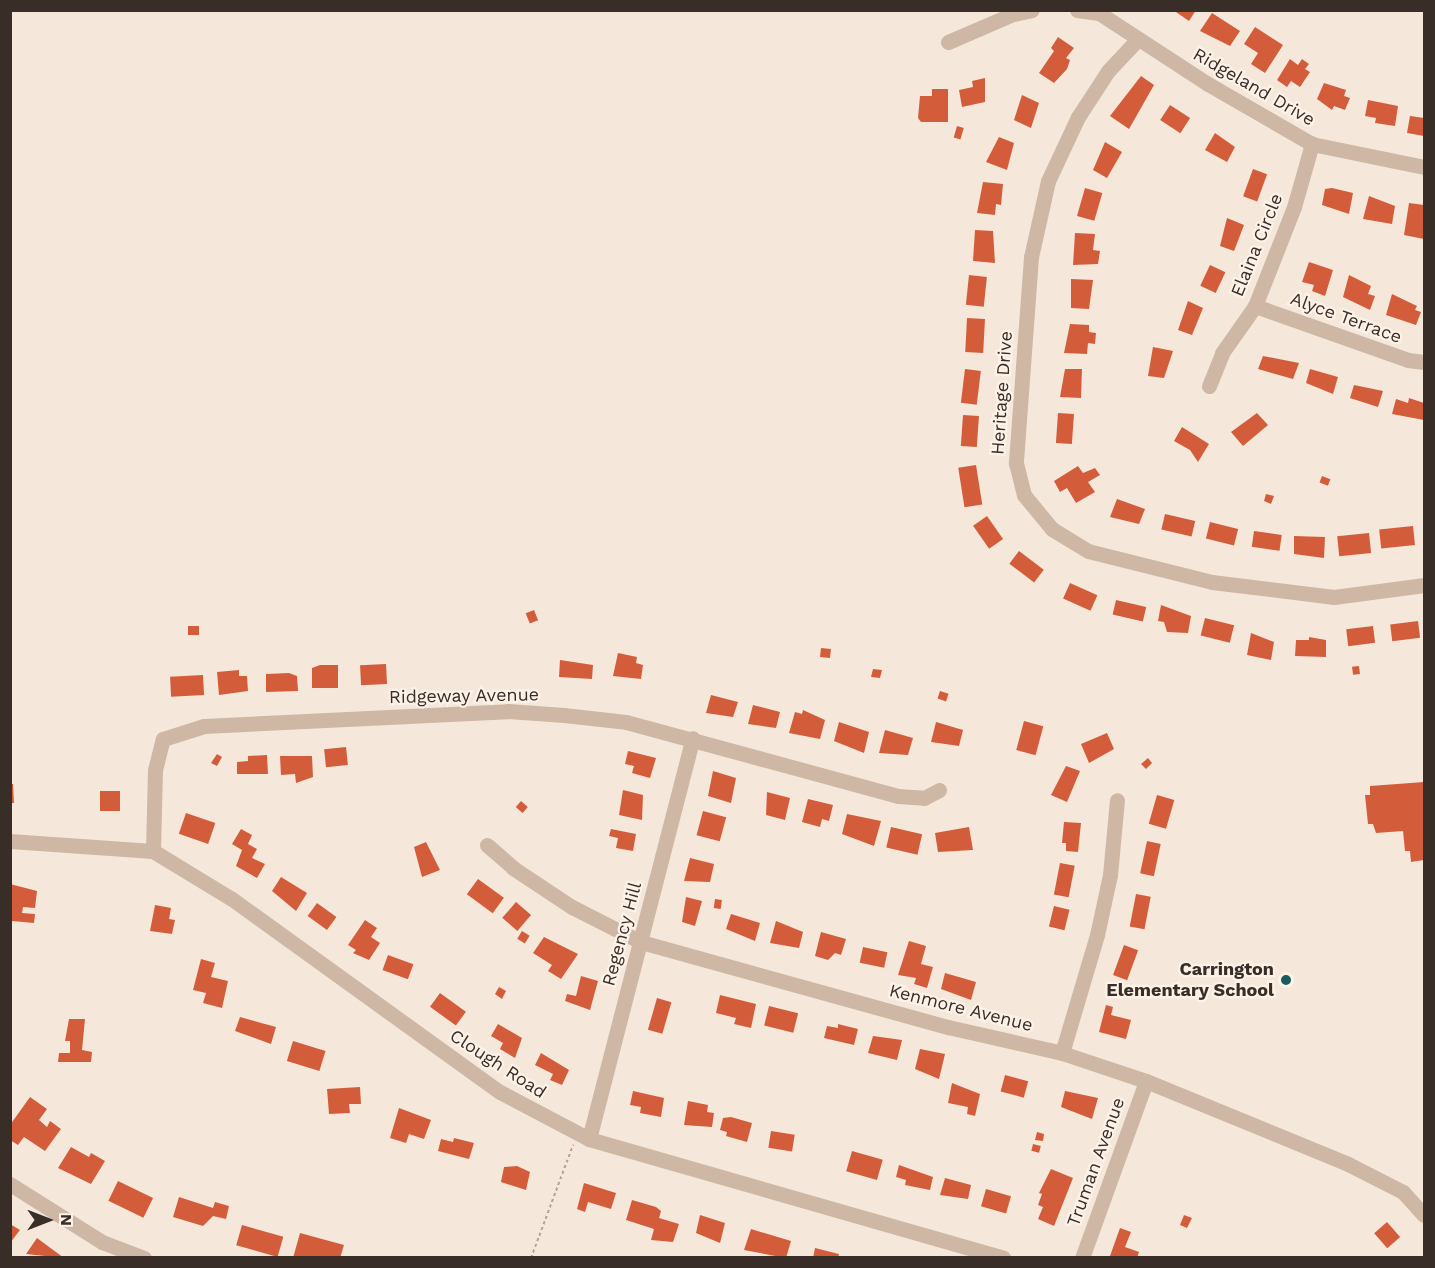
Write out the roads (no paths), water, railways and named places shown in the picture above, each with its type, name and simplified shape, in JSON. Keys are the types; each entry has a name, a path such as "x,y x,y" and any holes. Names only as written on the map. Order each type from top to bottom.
{"street":[{"path":"948,42 1013,14 1032,10"},
{"name":"Ridgeland Drive","path":"1077,10 1099,13 1312,144 1425,167"},
{"name":"Heritage Drive","path":"1138,39 1108,71 1084,108 1048,181 1030,257 1016,463 1024,495 1052,529 1088,551 1212,582 1334,597 1425,585"},
{"name":"Elaina Circle","path":"1209,386 1222,352 1255,306 1294,207 1312,144"},
{"name":"Alyce Terrace","path":"1255,306 1407,360 1425,362"},
{"name":"Ridgeway Avenue","path":"153,851 155,770 163,739 204,726 508,711 626,722 693,738 898,796 924,798 939,790"},
{"name":"Regency Hill","path":"583,1136 641,942 693,738"},
{"path":"1062,1053 1106,895 1117,800"},
{"name":"Clough Road","path":"10,842 153,851 232,900 500,1092 583,1136 1003,1257"},
{"name":"Kenmore Avenue","path":"487,845 513,868 572,907 641,942 948,1027 1062,1053 1146,1081 1348,1164 1402,1192 1425,1215"},
{"name":"Truman Avenue","path":"1082,1257 1146,1081"},
{"path":"10,1184 102,1242 144,1257"}],"place":[{"name":"Carrington Elementary School","path":"1286,980"}]}
